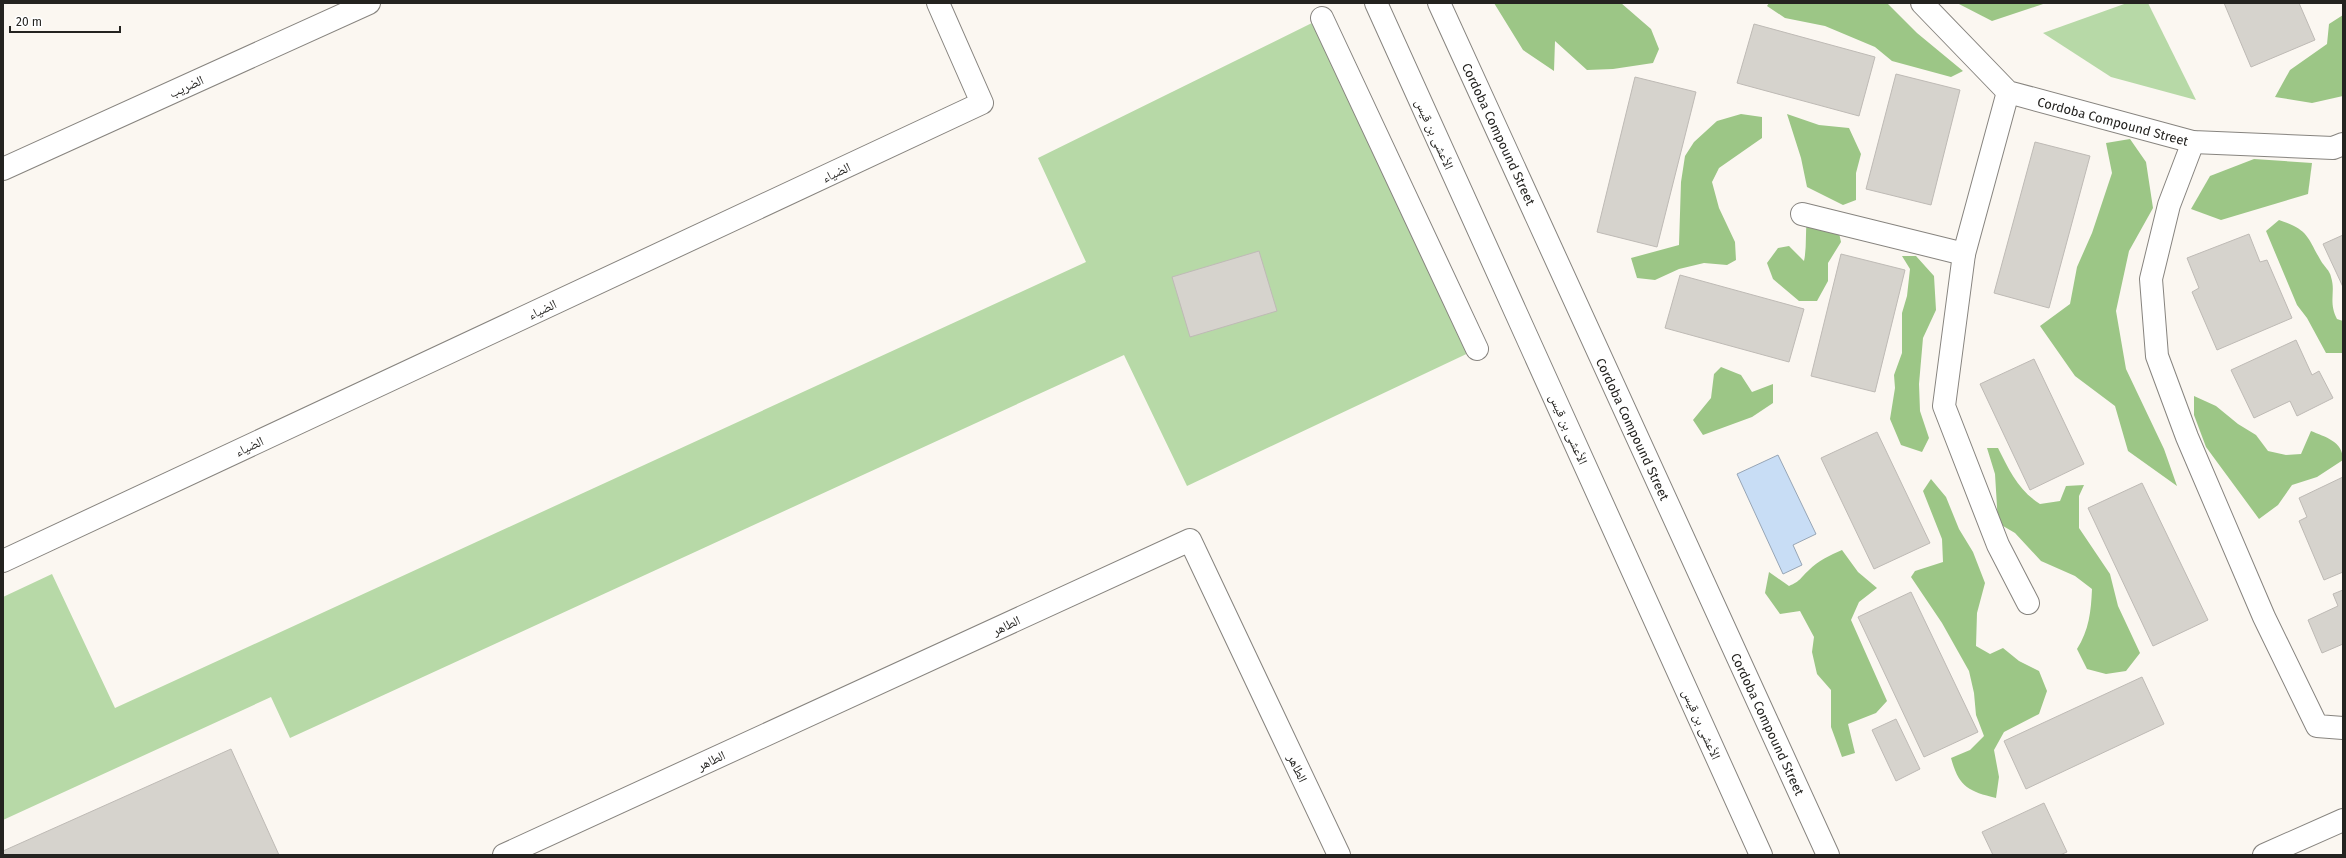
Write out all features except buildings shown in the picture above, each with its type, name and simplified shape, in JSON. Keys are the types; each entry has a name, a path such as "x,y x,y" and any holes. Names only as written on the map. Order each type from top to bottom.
{"street":[{"name":"الضريب","path":"3,169 369,3"},
{"name":"الضياء","path":"3,562 982,103 938,3"},
{"name":"الأعشى بن قيس","path":"1376,3 1761,855"},
{"name":"Cordoba Compound Street","path":"1439,3 1828,855"},
{"path":"1922,3 2008,92 1964,254 1944,406 1998,545 2028,603"},
{"path":"1322,18 1477,348"},
{"name":"Cordoba Compound Street","path":"2008,92 2193,142 2333,148 2343,144"},
{"path":"2193,142 2169,205 2151,279 2157,356 2187,436 2264,617 2317,726 2343,728"},
{"path":"1802,214 1964,254"},
{"name":"الطاهر","path":"504,855 1190,540 1339,855"},
{"path":"2264,855 2343,820"}],"green space":[{"path":"1494,3 1621,3 1651,29 1659,49 1653,63 1613,69 1587,70 1555,41 1554,71 1523,50"},
{"path":"1769,3 1887,3 1917,33 1963,71 1951,77 1892,61 1875,47 1825,26 1785,18 1767,6"},
{"path":"1957,3 2046,3 1992,21"},
{"path":"2127,3 2148,3 2196,100 2111,77 2043,33"},
{"path":"2343,15 2343,96 2312,103 2275,97 2290,70 2327,44 2329,24"},
{"path":"1322,18 1477,349 1187,486 1124,355 290,738 271,697 3,820 3,597 52,574 115,708 1086,262 1038,158"},
{"path":"1741,114 1762,117 1762,138 1719,168 1712,182 1719,208 1735,242 1736,260 1727,265 1704,263 1679,269 1655,280 1637,278 1631,258 1679,245 1681,182 1685,156 1694,142 1717,121"},
{"path":"1787,114 1819,125 1849,128 1861,154 1856,173 1856,200 1843,205 1807,187 1801,158"},
{"path":"2130,139 2146,162 2153,208 2129,251 2116,311 2126,369 2164,449 2177,486 2128,451 2115,406 2075,376 2040,326 2070,304 2077,267 2092,233 2112,173 2106,143"},
{"path":"2254,159 2312,163 2308,194 2221,220 2191,209 2210,176"},
{"path":"1807,220 1839,233 1841,242 1828,263 1828,281 1817,301 1799,301 1773,279 1767,263 1778,248 1789,246 1804,261"},
{"path":"2279,220 2296,227 2306,235 2330,275 2333,287 2332,302 2334,313 2337,319 2343,321 2343,353 2326,353 2307,318 2297,305 2266,231"},
{"path":"1902,256 1916,256 1934,276 1936,310 1923,338 1919,384 1920,411 1929,438 1922,452 1901,445 1890,419 1895,388 1894,375 1902,353 1902,313 1907,296 1910,269"},
{"path":"1721,367 1741,375 1752,392 1773,384 1773,403 1752,417 1703,435 1693,420 1711,398 1714,374"},
{"path":"2194,396 2216,406 2238,424 2256,435 2268,451 2286,455 2301,454 2311,431 2337,444 2340,448 2343,460 2317,477 2292,485 2278,505 2259,519 2206,447 2194,415"},
{"path":"1987,448 1998,448 2020,486 2040,504 2060,501 2066,486 2084,485 2079,496 2079,528 2110,574 2118,606 2140,653 2126,671 2106,674 2087,669 2077,649 2087,628 2089,620 2092,589 2075,576 2041,561 2015,533 1998,523 1995,474"},
{"path":"1931,479 1946,497 1959,529 1973,552 1985,583 1977,613 1976,646 1990,654 2003,648 2019,661 2039,671 2047,691 2039,714 2004,732 1994,750 1999,777 1996,798 1972,790 1961,782 1957,776 1951,758 1970,750 1984,736 1976,715 1974,693 1969,671 1942,623 1911,577 1915,571 1943,562 1942,539 1923,491"},
{"path":"1842,550 1858,572 1877,588 1859,602 1851,620 1887,701 1876,713 1848,724 1855,753 1842,757 1831,727 1831,690 1817,674 1812,652 1814,637 1800,611 1780,614 1765,593 1769,572 1789,586 1798,581 1820,561"}],"water":[{"path":"1778,455 1816,534 1793,545 1802,565 1783,574 1737,474"}]}
